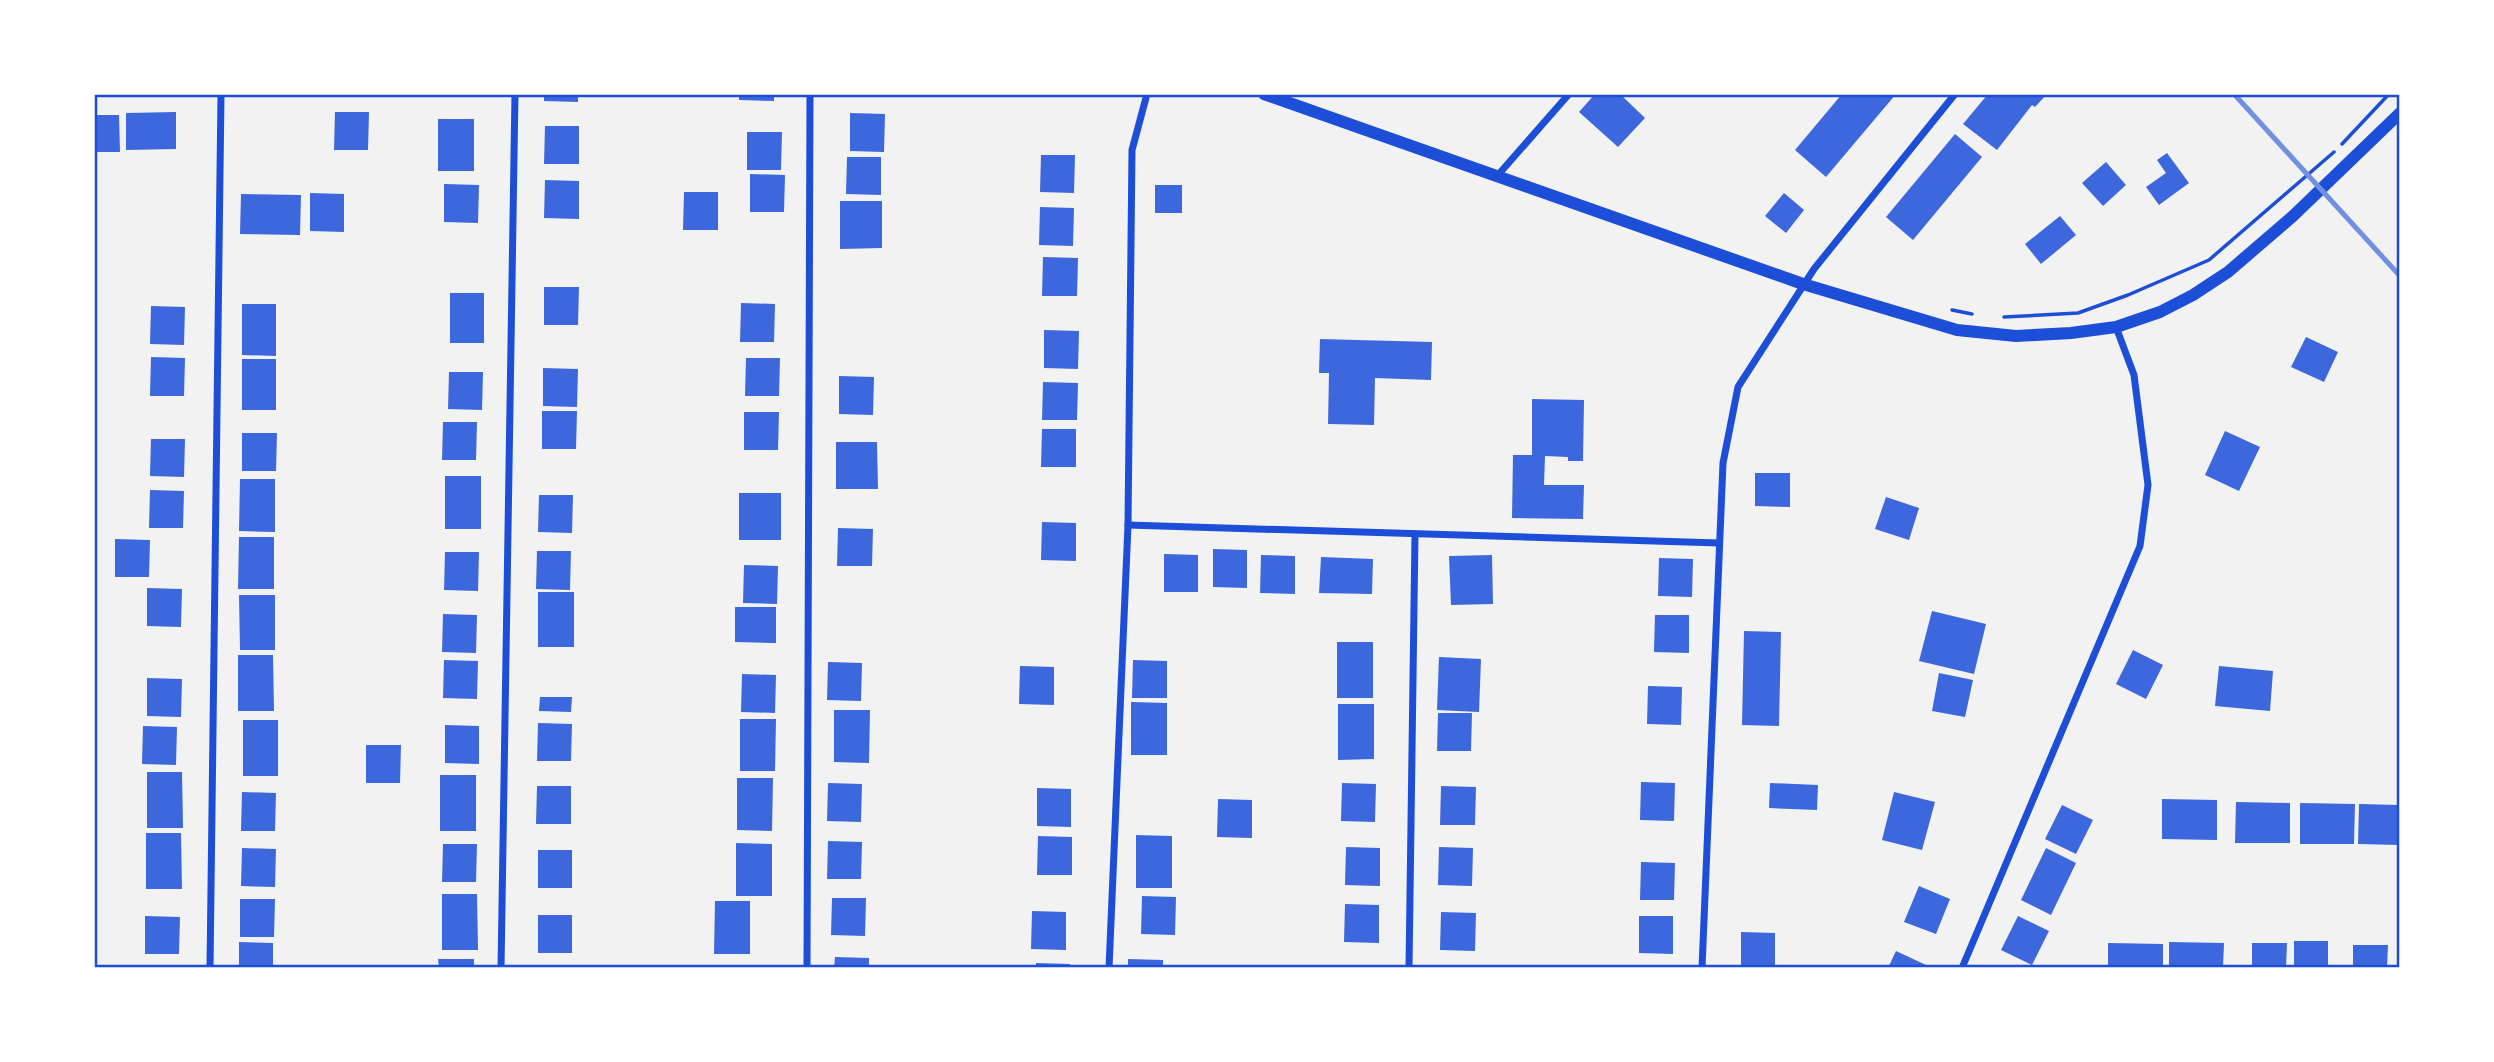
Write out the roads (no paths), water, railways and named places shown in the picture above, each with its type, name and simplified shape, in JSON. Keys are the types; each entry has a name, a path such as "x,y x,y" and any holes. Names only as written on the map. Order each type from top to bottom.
{"street":[{"path":"210,968 221,94"},
{"path":"501,968 515,94"},
{"path":"807,968 810,94"},
{"path":"1109,968 1128,525 1132,150 1147,94"},
{"path":"1264,94 1803,284 1957,330 2015,336 2116,327 2160,312 2193,295 2228,272 2355,159 2399,113"},
{"path":"1498,175 1569,94"},
{"path":"1702,968 1723,463 1738,387 1803,284 1955,94"},
{"path":"1964,967 2140,547 2148,485 2134,375 2116,327"},
{"path":"1128,525 1719,544"},
{"path":"1409,968 1415,534"}],"railway":[{"path":"2234,94 2400,276"}]}
